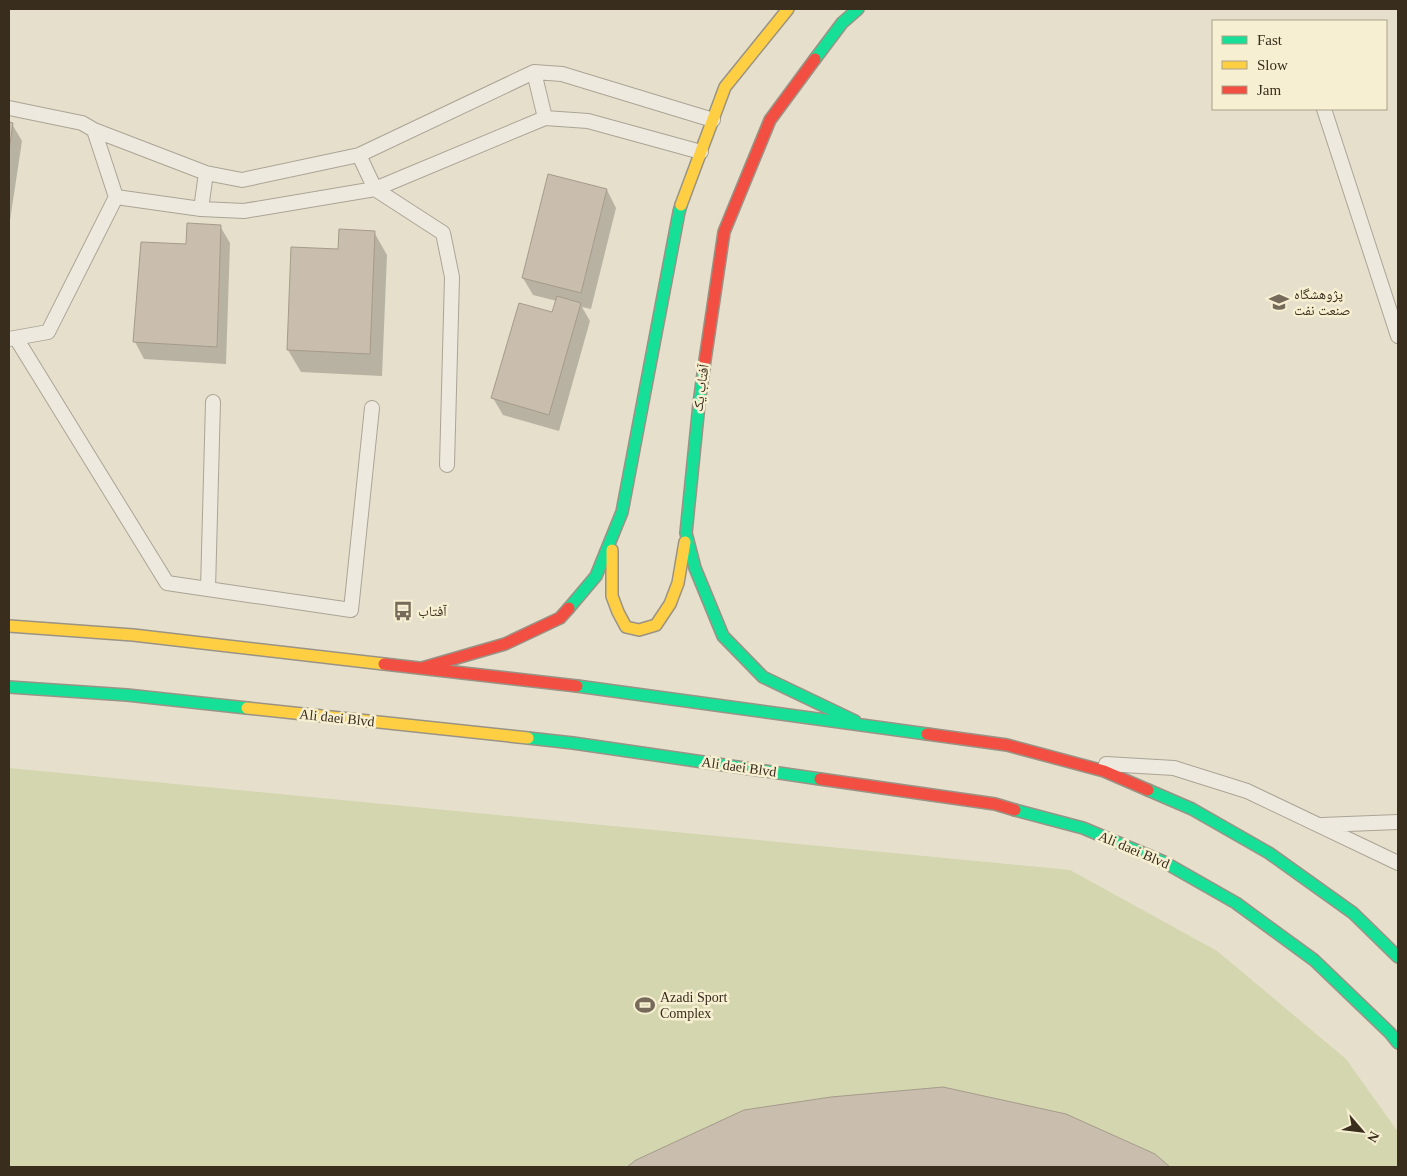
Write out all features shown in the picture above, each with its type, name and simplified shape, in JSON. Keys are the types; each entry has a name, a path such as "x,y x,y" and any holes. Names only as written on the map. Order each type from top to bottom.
{"main road":[{"path":"422,668 505,644 560,618 596,576 622,512 679,212 725,87 788,9"},
{"name":"آفتاب یک","path":"858,9 842,23 770,120 724,232 698,404 686,533 696,568 723,636 763,677 860,724"},
{"path":"611,539 612,596 626,627 639,630 656,625 670,604 678,583 686,533"},
{"path":"9,626 133,635 580,686 1007,745 1104,771 1192,809 1269,852 1353,914 1398,957"},
{"name":"Ali daei Blvd","path":"9,687 127,695 573,743 995,804 1083,828 1164,862 1236,903 1314,960 1398,1043"}],"lane":[{"path":"534,72 545,118"},
{"path":"9,108 82,123 94,130 206,173 242,180 359,155 534,72 562,74 712,120"},
{"path":"1324,110 1398,336"},
{"path":"116,198 201,209 244,211 375,189 545,118 588,121 701,152"},
{"path":"94,130 116,198 48,332 12,338 167,583 351,610 372,408"},
{"path":"359,155 375,189 443,233 452,277 447,465"},
{"path":"201,209 206,173"},
{"path":"208,589 213,402"},
{"path":"1068,762 1174,768 1247,791 1398,863"},
{"path":"1319,825 1398,822"}],"green space":[{"name":"Azadi Sport Complex","path":"9,768 1070,870 1217,951 1346,1059 1398,1132 1398,1167 9,1167"}],"building":[{"path":"9,122 13,123 9,151"},
{"path":"548,174 607,189 581,293 522,278"},
{"path":"187,223 221,225 217,347 133,342 141,242 186,244"},
{"path":"339,229 375,231 370,354 287,350 291,247 338,249"},
{"path":"557,296 581,303 549,415 491,398 519,303 552,312"},
{"path":"943,1087 1066,1114 1155,1154 1170,1167 627,1167 636,1160 744,1110 831,1097"}],"traffic: fast":[{"path":"815,59 842,23 858,9"},
{"path":"569,608 596,576 622,512 681,205"},
{"path":"704,367 686,533 695,568 723,636 763,677 855,721"},
{"path":"577,686 927,734"},
{"path":"9,687 127,695 247,708"},
{"path":"528,738 820,779"},
{"path":"1148,790 1192,809 1269,853 1353,913 1398,957"},
{"path":"1015,810 1083,828 1164,862 1236,903 1314,960 1398,1043"}],"traffic: slow":[{"path":"681,205 725,87 788,9"},
{"path":"612,550 612,596 626,627 639,630 656,625 670,604 678,583 685,542"},
{"path":"9,626 133,635 384,664"},
{"path":"247,708 528,738"}],"traffic: jam":[{"path":"704,367 724,232 770,120 815,59"},
{"path":"422,668 505,644 560,618 569,608"},
{"path":"384,664 577,686"},
{"path":"927,734 1007,745 1104,771 1148,790"},
{"path":"820,779 995,804 1015,810"}],"place":[{"name":"پژوهشگاه صنعت نفت","path":"1279,302"},
{"name":"آفتاب","path":"403,611"},
{"name":"Azadi Sport Complex","path":"645,1005"}]}
